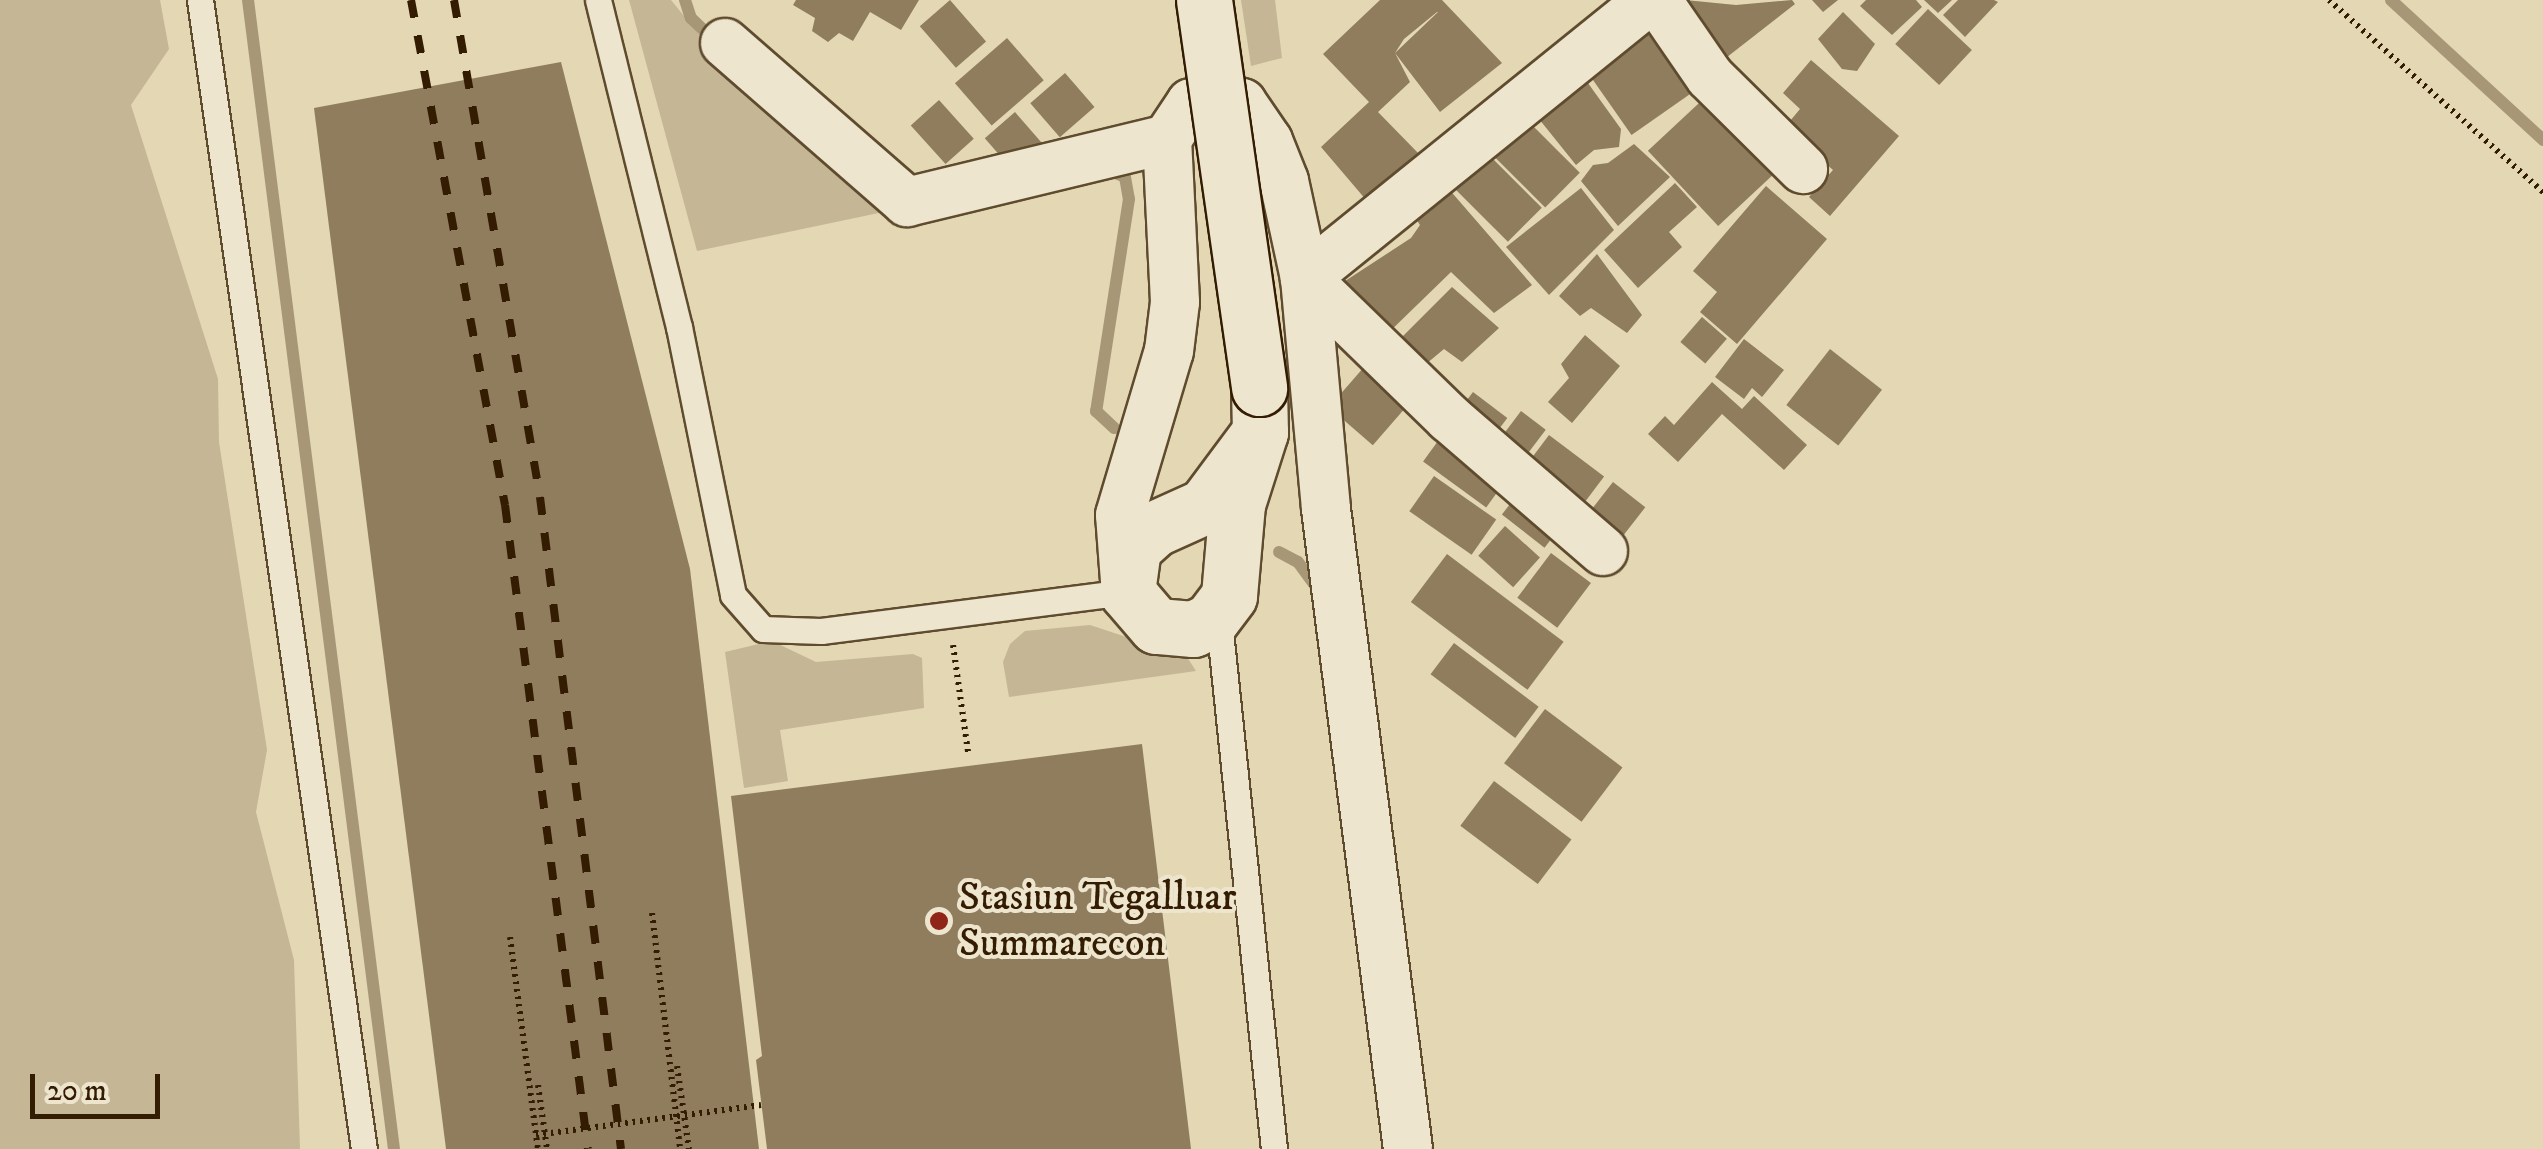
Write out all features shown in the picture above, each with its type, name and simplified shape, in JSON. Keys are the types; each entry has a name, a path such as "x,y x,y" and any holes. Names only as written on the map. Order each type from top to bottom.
{"street":[{"path":"1204,0 1260,410 1236,504 1225,591 1192,629 1174,631 1141,616 1126,587 1118,542 1169,351 1174,302 1167,140 1191,103 1222,97 1242,103 1268,142 1284,182 1305,278 1326,509 1408,1149"},
{"path":"1305,278 1653,0 1710,77 1803,169"},
{"path":"725,43 907,202 1167,140"},
{"path":"1305,278 1449,418 1603,551"},
{"path":"1126,587 1133,548 1168,524 1205,506 1260,410"},
{"path":"1131,485 1137,507 1168,524 1185,524 1216,538 1225,591"}],"lane":[{"path":"200,0 364,1149"},
{"path":"598,0 679,327 732,594 762,628 813,632 950,616 1126,587"},
{"path":"1225,591 1274,1149"}],"path":[{"path":"2329,0 2543,192"},
{"path":"950,616 968,752"},
{"path":"652,913 670,1078 689,1149"},
{"path":"510,937 538,1149"},
{"path":"677,1066 680,1149"},
{"path":"538,1085 547,1149"},
{"path":"536,1135 761,1104"}],"shaded area":[{"path":"0,0 160,0 169,49 131,105 218,379 219,442 267,750 256,812 294,960 300,1149 0,1149"},
{"path":"629,0 671,0 711,49 893,210 697,251"},
{"path":"1241,0 1275,0 1282,58 1251,66"},
{"path":"1090,625 1187,657 1196,671 1009,697 1003,662 1010,644 1025,631"},
{"path":"772,641 816,662 913,654 922,658 924,708 780,730 788,781 744,788 725,652"}],"building":[{"path":"796,0 919,0 901,30 870,12 853,41 839,33 828,42 812,31 815,18 793,5"},
{"path":"950,0 986,42 956,68 920,26"},
{"path":"1380,0 1442,0 1502,63 1440,112 1395,53 1410,82 1378,112 1419,154 1367,201 1321,147 1369,102 1323,54","holes":["1437,12 1438,12 1395,53 1404,39"]},
{"path":"1685,0 1736,5 1792,0 1795,4 1713,68"},
{"path":"1812,0 1838,0 1823,12"},
{"path":"1866,0 1916,0 1922,7 1892,35 1860,6"},
{"path":"1924,0 1952,0 1938,13"},
{"path":"1958,0 1998,2 1965,37 1943,15"},
{"path":"1928,9 1972,50 1939,85 1895,44"},
{"path":"1657,11 1707,82 1632,135 1582,64"},
{"path":"1843,12 1875,44 1857,71 1842,69 1818,39"},
{"path":"1007,38 1044,80 992,126 955,83"},
{"path":"1811,60 1899,136 1830,216 1809,197 1833,170 1785,127 1800,109 1783,93"},
{"path":"561,62 690,569 759,1149 446,1149 314,108"},
{"path":"1580,72 1621,129 1619,147 1594,150 1576,165 1531,109"},
{"path":"1065,73 1095,107 1060,137 1030,103"},
{"path":"1713,90 1783,165 1718,226 1648,151"},
{"path":"939,100 974,139 946,164 911,125"},
{"path":"1015,112 1047,149 1017,175 985,138"},
{"path":"1519,112 1580,173 1545,207 1484,147"},
{"path":"1634,144 1670,177 1618,226 1581,181 1593,165 1608,163"},
{"path":"1481,147 1542,208 1508,242 1447,181"},
{"path":"1441,180 1532,285 1494,313 1451,272 1382,339 1339,285 1411,238 1420,225 1411,211"},
{"path":"1675,183 1697,207 1669,232 1682,247 1638,288 1604,250"},
{"path":"1766,186 1827,239 1737,344 1700,312 1717,292 1693,271"},
{"path":"1581,188 1614,230 1549,295 1506,247"},
{"path":"1597,254 1642,315 1627,333 1591,308 1580,316 1559,296"},
{"path":"1452,287 1499,328 1462,362 1444,349 1426,364 1399,340"},
{"path":"1702,317 1727,339 1705,364 1680,342"},
{"path":"1585,335 1620,366 1572,423 1548,402 1569,378 1561,364"},
{"path":"1744,339 1784,370 1762,397 1752,388 1744,399 1715,377"},
{"path":"1830,349 1882,390 1838,446 1786,405"},
{"path":"1371,359 1415,397 1373,445 1329,407"},
{"path":"1712,382 1742,409 1754,396 1807,445 1784,470 1722,414 1678,462 1648,434 1665,416 1674,425"},
{"path":"1473,392 1507,418 1487,445 1453,419"},
{"path":"1521,411 1546,430 1516,470 1491,451"},
{"path":"1446,430 1509,476 1486,507 1423,462"},
{"path":"1549,435 1604,477 1575,516 1520,474"},
{"path":"1434,476 1496,520 1472,555 1409,511"},
{"path":"1613,482 1645,507 1613,548 1581,523"},
{"path":"1521,490 1564,523 1544,548 1502,514"},
{"path":"1505,526 1540,557 1513,587 1478,556"},
{"path":"1551,553 1591,583 1557,628 1517,598"},
{"path":"1447,554 1564,642 1527,690 1411,602"},
{"path":"1454,643 1539,707 1515,738 1431,674"},
{"path":"1545,709 1622,767 1582,822 1504,763"},
{"name":"Stasiun Tegalluar Summarecon","path":"1142,744 1191,1149 767,1149 756,1060 762,1056 731,796"},
{"path":"1494,781 1571,839 1538,884 1460,826"}],"waterway":[{"path":"248,0 394,1149"},
{"path":"685,0 691,18 715,41"},
{"path":"2391,0 2543,140"},
{"path":"1108,170 1125,177 1129,199 1096,411 1114,428"},
{"path":"1279,552 1298,562 1316,587"}],"railway":[{"path":"411,0 505,505 588,1149"},
{"path":"454,0 540,497 621,1149"}],"place":[{"name":"Stasiun Tegalluar Summarecon","path":"939,921"}]}
